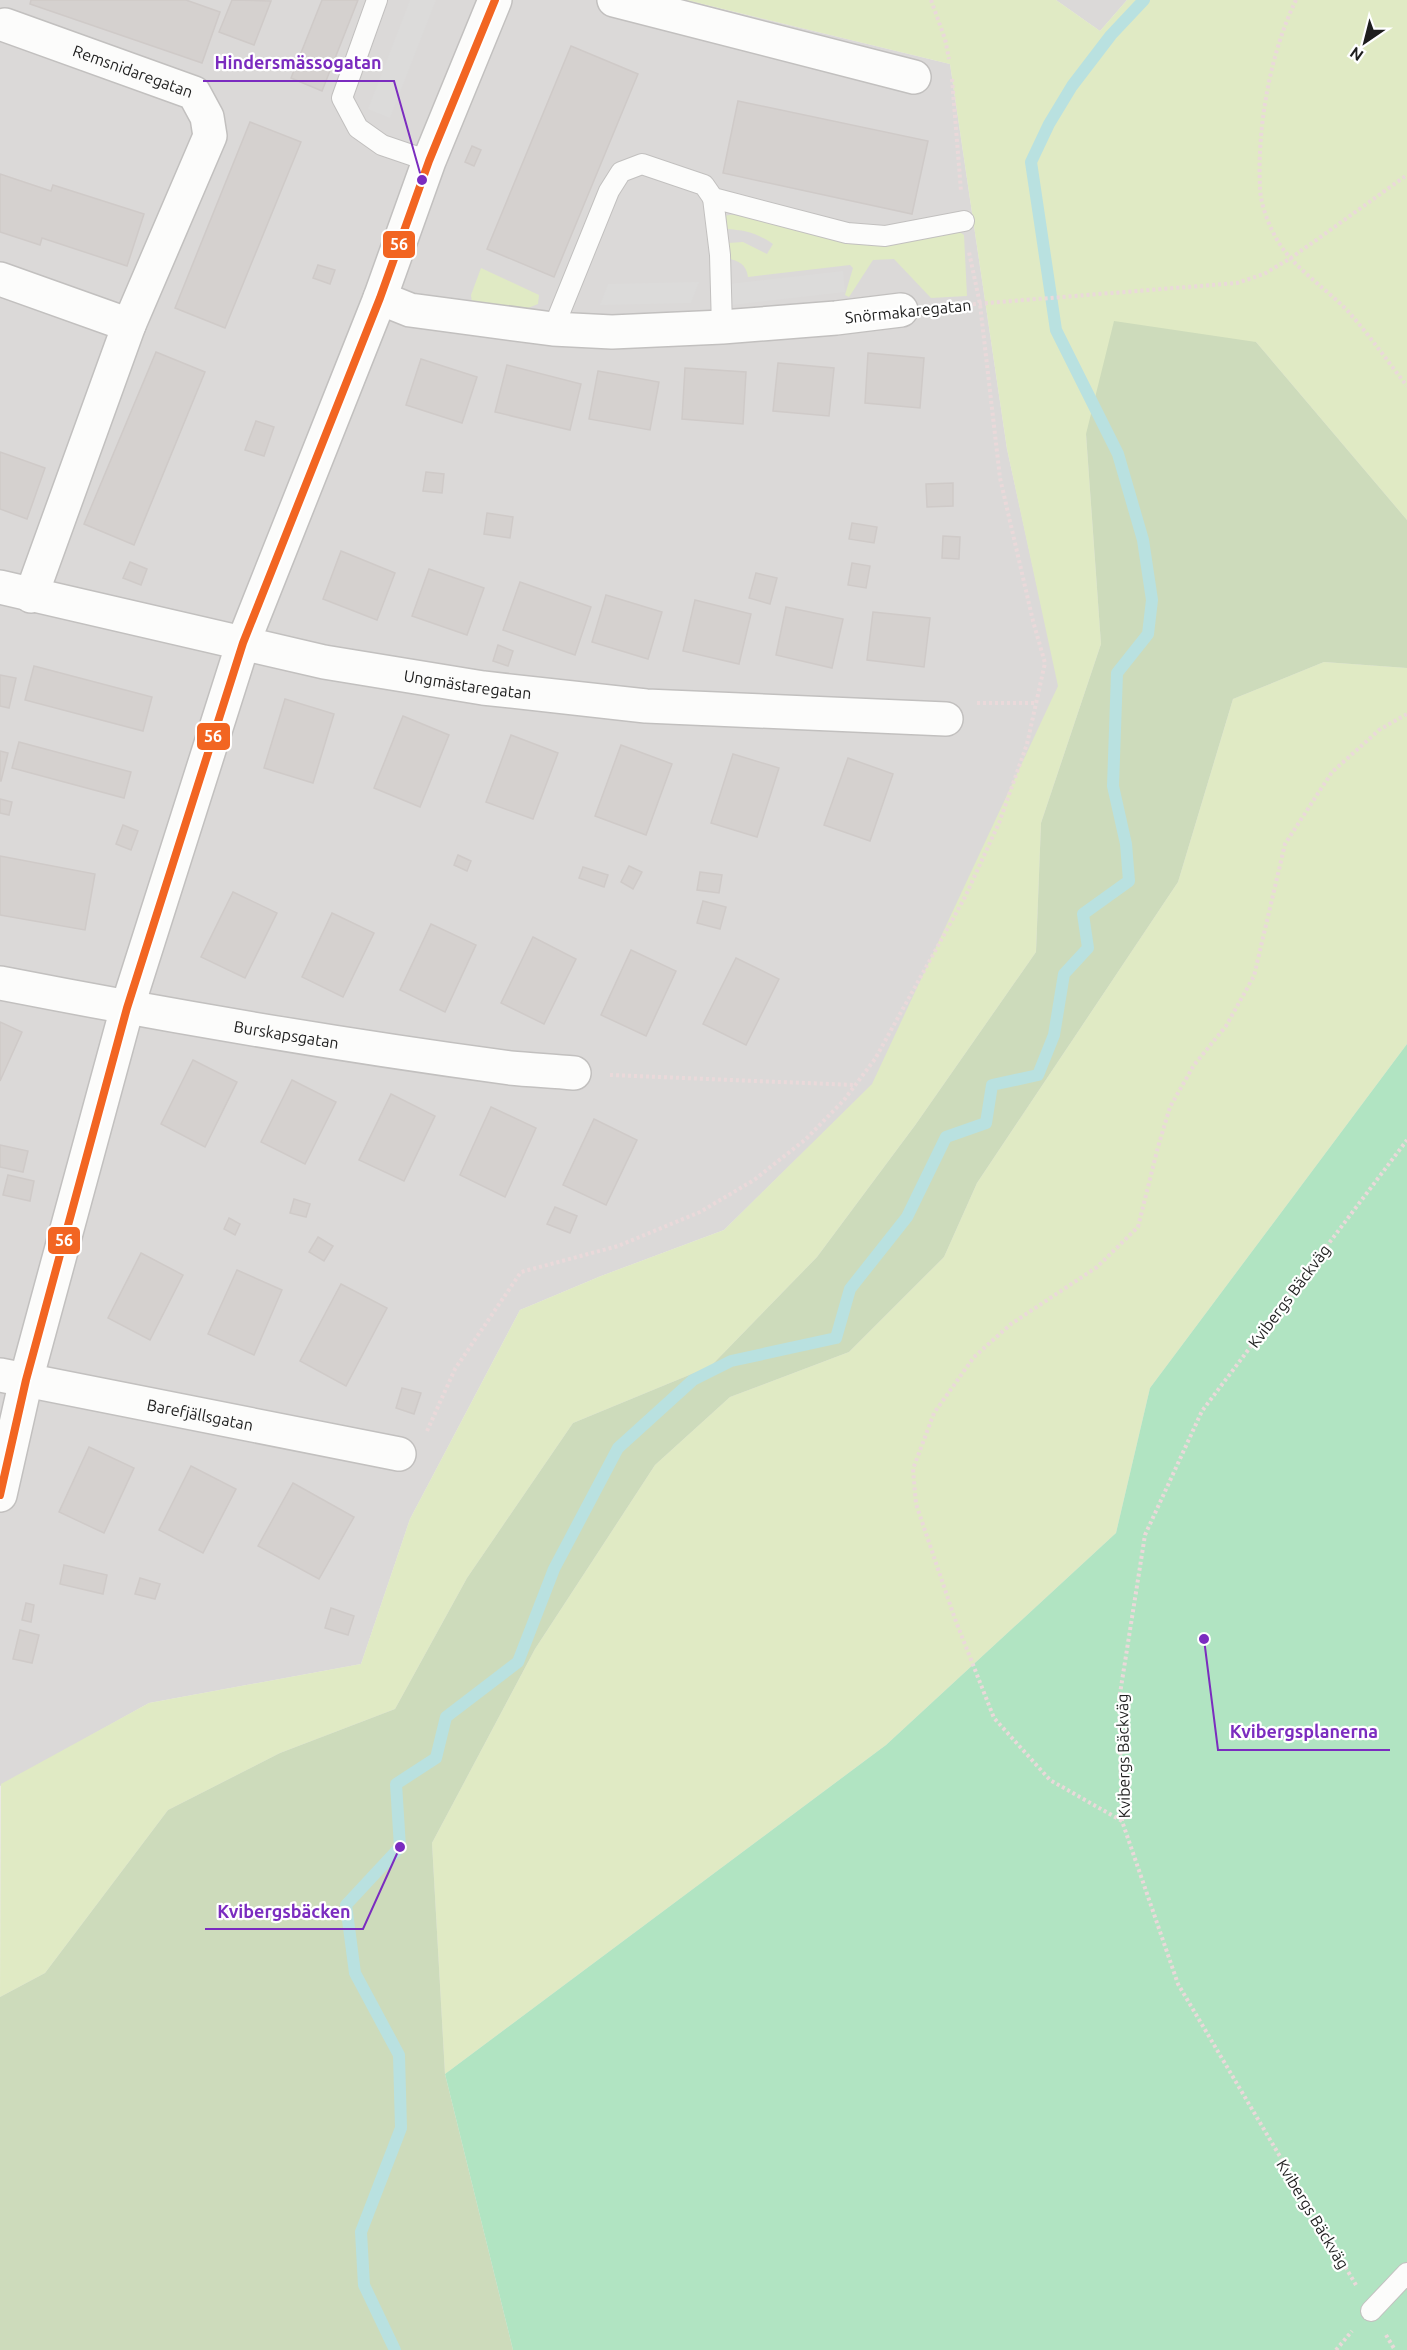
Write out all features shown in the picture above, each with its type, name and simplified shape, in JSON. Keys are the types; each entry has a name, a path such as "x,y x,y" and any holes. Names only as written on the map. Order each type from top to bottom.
{"street":[{"path":"0,1495 13,1377 243,643 380,298 429,161 495,0"},
{"path":"614,0 914,77"},
{"name":"Remsnidaregatan","path":"5,25 194,93 207,117 210,136 129,325 31,596"},
{"path":"0,279 129,325"},
{"name":"Snörmakaregatan","path":"380,298 410,310 553,329 612,332 722,327 836,318 901,310"},
{"name":"Ungmästaregatan","path":"0,587 324,662 483,688 646,706 946,719"},
{"name":"Burskapsgatan","path":"0,983 127,1008 502,1066 574,1073"},
{"name":"Barefjällsgatan","path":"13,1377 399,1454"}],"lane":[{"path":"377,0 342,99 358,128 382,145 429,161"},
{"path":"553,329 609,191 621,172 642,164 704,185 713,198 720,255 722,327"},
{"path":"713,198 848,233 885,236 964,221"},
{"path":"1371,2311 1407,2273"}],"path":[{"path":"399,1454 429,1430 455,1369 521,1272 618,1246 700,1212 754,1180 806,1139 855,1085 875,1059 965,897 999,824 1027,744 1045,663 1000,478 980,304 964,221 954,90 945,39 931,0"},
{"path":"1296,0 1284,26 1266,98 1260,189 1268,218 1278,243 1353,316 1407,386"},
{"name":"Snörmakaregatan","path":"901,310 1237,284 1264,274 1291,258 1407,175"},
{"path":"946,719 954,717 968,703 1036,703"},
{"path":"1122,1821 1050,1780 994,1718 955,1619 915,1504 913,1469 934,1413 974,1357 1011,1324 1097,1268 1138,1227 1170,1107 1194,1065 1226,1026 1254,976 1285,844 1332,772 1378,730 1407,714"},
{"path":"574,1073 855,1085"},
{"name":"Kvibergs Bäckväg","path":"1395,2350 1178,1984 1122,1821 1119,1701 1145,1535 1202,1412 1407,1140"}],"shaded area":[{"path":"0,0 686,0 950,64 1007,449 1059,686 873,1084 724,1230 601,1276 520,1310 410,1519 361,1664 149,1703 0,1786"},
{"path":"410,0 436,0 390,118 368,109"},
{"path":"1056,0 1127,0 1100,31"},
{"path":"843,271 845,292 732,305 729,284"},
{"path":"699,282 691,303 600,305 608,284"}],"green space":[{"path":"686,0 1056,0 1100,31 1127,0 1407,0 1407,520 1256,342 1086,434 1101,644 1041,823 1036,952 916,1124 817,1257 711,1366 573,1423 467,1578 395,1709 280,1753 168,1810 45,1973 0,1997 1,1784 149,1703 361,1664 410,1519 520,1310 601,1276 724,1230 872,1084 1058,686 1007,449 950,64"},
{"path":"735,214 825,233 958,231 964,235 967,296 931,298 894,259 873,260 849,297 845,295 853,268 850,265 748,277 746,269 741,264 727,258 728,243 743,242 767,254 773,244 751,233 726,229 724,216"},
{"path":"481,268 539,295 538,304 528,308 472,303 471,295"},
{"path":"1114,321 1256,342 1407,520 1407,668 1324,662 1233,699 1178,882 977,1183 944,1257 849,1352 730,1397 655,1465 535,1649 432,1843 445,2074 513,2350 0,2350 0,1997 45,1973 168,1810 280,1753 395,1709 467,1578 573,1423 711,1366 817,1257 916,1124 1036,952 1041,823 1101,644 1086,434"},
{"path":"1324,662 1407,668 1407,1044 1150,1388 1116,1533 886,1745 445,2074 432,1843 535,1649 655,1465 730,1397 849,1352 944,1257 977,1183 1178,882 1233,699"},
{"path":"1407,1044 1407,2350 513,2350 445,2074 886,1745 1116,1533 1150,1388"}],"building":[{"path":"31,0 186,0 220,12 202,63 30,4"},
{"path":"232,0 271,1 254,45 219,32"},
{"path":"322,0 358,0 322,91 291,78"},
{"path":"571,46 638,74 554,277 487,249"},
{"path":"738,101 928,141 912,214 723,173"},
{"path":"250,122 301,142 225,328 175,308"},
{"path":"472,146 481,150 474,166 465,162"},
{"path":"0,174 51,191 53,185 144,214 127,266 42,238 40,245 0,232"},
{"path":"318,265 335,270 330,284 313,278"},
{"path":"156,352 205,372 134,545 84,524"},
{"path":"868,353 924,358 920,408 865,403"},
{"path":"421,359 477,377 462,423 406,405"},
{"path":"778,363 834,368 829,416 773,411"},
{"path":"507,365 581,384 570,430 495,412"},
{"path":"685,368 746,372 743,424 682,419"},
{"path":"598,371 659,382 650,430 589,419"},
{"path":"256,421 274,427 264,456 245,450"},
{"path":"0,452 45,468 27,519 0,509"},
{"path":"426,472 444,474 442,493 423,491"},
{"path":"953,483 953,506 927,507 926,484"},
{"path":"487,513 513,517 510,538 484,534"},
{"path":"852,523 877,527 874,543 849,539"},
{"path":"943,536 960,537 959,559 942,558"},
{"path":"341,551 395,573 377,620 323,599"},
{"path":"130,562 147,569 141,585 123,578"},
{"path":"852,563 870,566 866,588 848,585"},
{"path":"429,569 484,588 467,635 412,616"},
{"path":"756,573 777,578 770,604 749,598"},
{"path":"520,582 591,607 575,655 503,630"},
{"path":"606,595 662,612 648,659 592,642"},
{"path":"695,600 751,614 739,664 683,651"},
{"path":"786,607 843,619 832,668 776,655"},
{"path":"873,612 930,618 924,667 867,660"},
{"path":"498,645 513,651 508,666 493,661"},
{"path":"34,666 152,697 143,731 25,700"},
{"path":"0,675 16,678 9,708 0,706"},
{"path":"285,699 334,714 313,783 264,768"},
{"path":"403,716 449,735 420,807 374,788"},
{"path":"511,735 558,753 533,819 486,802"},
{"path":"19,742 131,772 124,798 12,768"},
{"path":"621,745 672,764 646,835 595,816"},
{"path":"0,751 8,753 1,781 0,781"},
{"path":"733,754 779,768 757,837 711,823"},
{"path":"848,758 893,774 870,841 824,825"},
{"path":"0,799 12,802 9,815 0,813"},
{"path":"123,825 138,831 131,850 116,844"},
{"path":"458,855 471,861 467,871 454,865"},
{"path":"0,856 95,874 85,930 0,915"},
{"path":"629,866 642,872 633,889 621,882"},
{"path":"583,867 608,875 604,887 579,878"},
{"path":"700,872 722,875 719,893 697,890"},
{"path":"233,892 277,913 245,978 201,957"},
{"path":"703,901 726,907 720,929 697,923"},
{"path":"332,913 374,933 343,997 302,977"},
{"path":"431,924 476,945 445,1012 400,990"},
{"path":"533,937 576,959 544,1024 501,1003"},
{"path":"631,950 676,971 646,1036 601,1015"},
{"path":"736,958 779,979 746,1045 703,1024"},
{"path":"0,1022 22,1032 0,1081"},
{"path":"193,1060 237,1082 205,1147 161,1124"},
{"path":"292,1080 336,1102 305,1164 261,1142"},
{"path":"391,1094 435,1116 404,1181 359,1160"},
{"path":"491,1107 536,1128 505,1197 460,1175"},
{"path":"594,1119 637,1140 606,1205 563,1185"},
{"path":"0,1145 28,1151 23,1172 0,1167"},
{"path":"8,1175 34,1181 30,1201 3,1195"},
{"path":"294,1199 310,1204 306,1217 290,1213"},
{"path":"555,1207 577,1216 570,1233 547,1224"},
{"path":"229,1218 240,1224 235,1235 224,1229"},
{"path":"318,1237 333,1246 324,1261 309,1252"},
{"path":"141,1253 183,1275 150,1340 108,1318"},
{"path":"237,1270 282,1290 254,1355 208,1334"},
{"path":"341,1284 387,1308 346,1386 300,1361"},
{"path":"402,1388 421,1393 414,1414 396,1408"},
{"path":"89,1447 134,1468 104,1533 59,1512"},
{"path":"191,1466 236,1489 203,1553 159,1530"},
{"path":"293,1483 354,1517 319,1579 258,1546"},
{"path":"64,1565 107,1575 103,1594 60,1584"},
{"path":"140,1578 160,1584 155,1599 135,1594"},
{"path":"26,1603 34,1605 31,1622 22,1620"},
{"path":"331,1608 354,1616 348,1635 325,1628"},
{"path":"20,1630 39,1635 32,1663 13,1659"}],"waterway":[{"path":"395,2350 364,2285 361,2232 401,2128 399,2055 355,1973 346,1905 400,1847 396,1784 436,1758 446,1717 518,1662 554,1569 618,1448 693,1380 731,1361 836,1338 850,1289 907,1217 946,1137 986,1123 992,1085 1038,1075 1054,1035 1064,974 1088,948 1083,914 1129,881 1126,844 1113,786 1117,673 1148,634 1152,600 1143,540 1118,454 1056,330 1031,162 1049,124 1072,86 1111,35 1144,0"}],"transit line":[{"name":"56","path":"0,1495 26,1380 127,1008 243,643 380,298 429,161 495,0"}],"place":[{"name":"Hindersmässogatan","path":"422,180"},
{"name":"Kvibergsplanerna","path":"1204,1639"},
{"name":"Kvibergsbäcken","path":"400,1847"}]}
